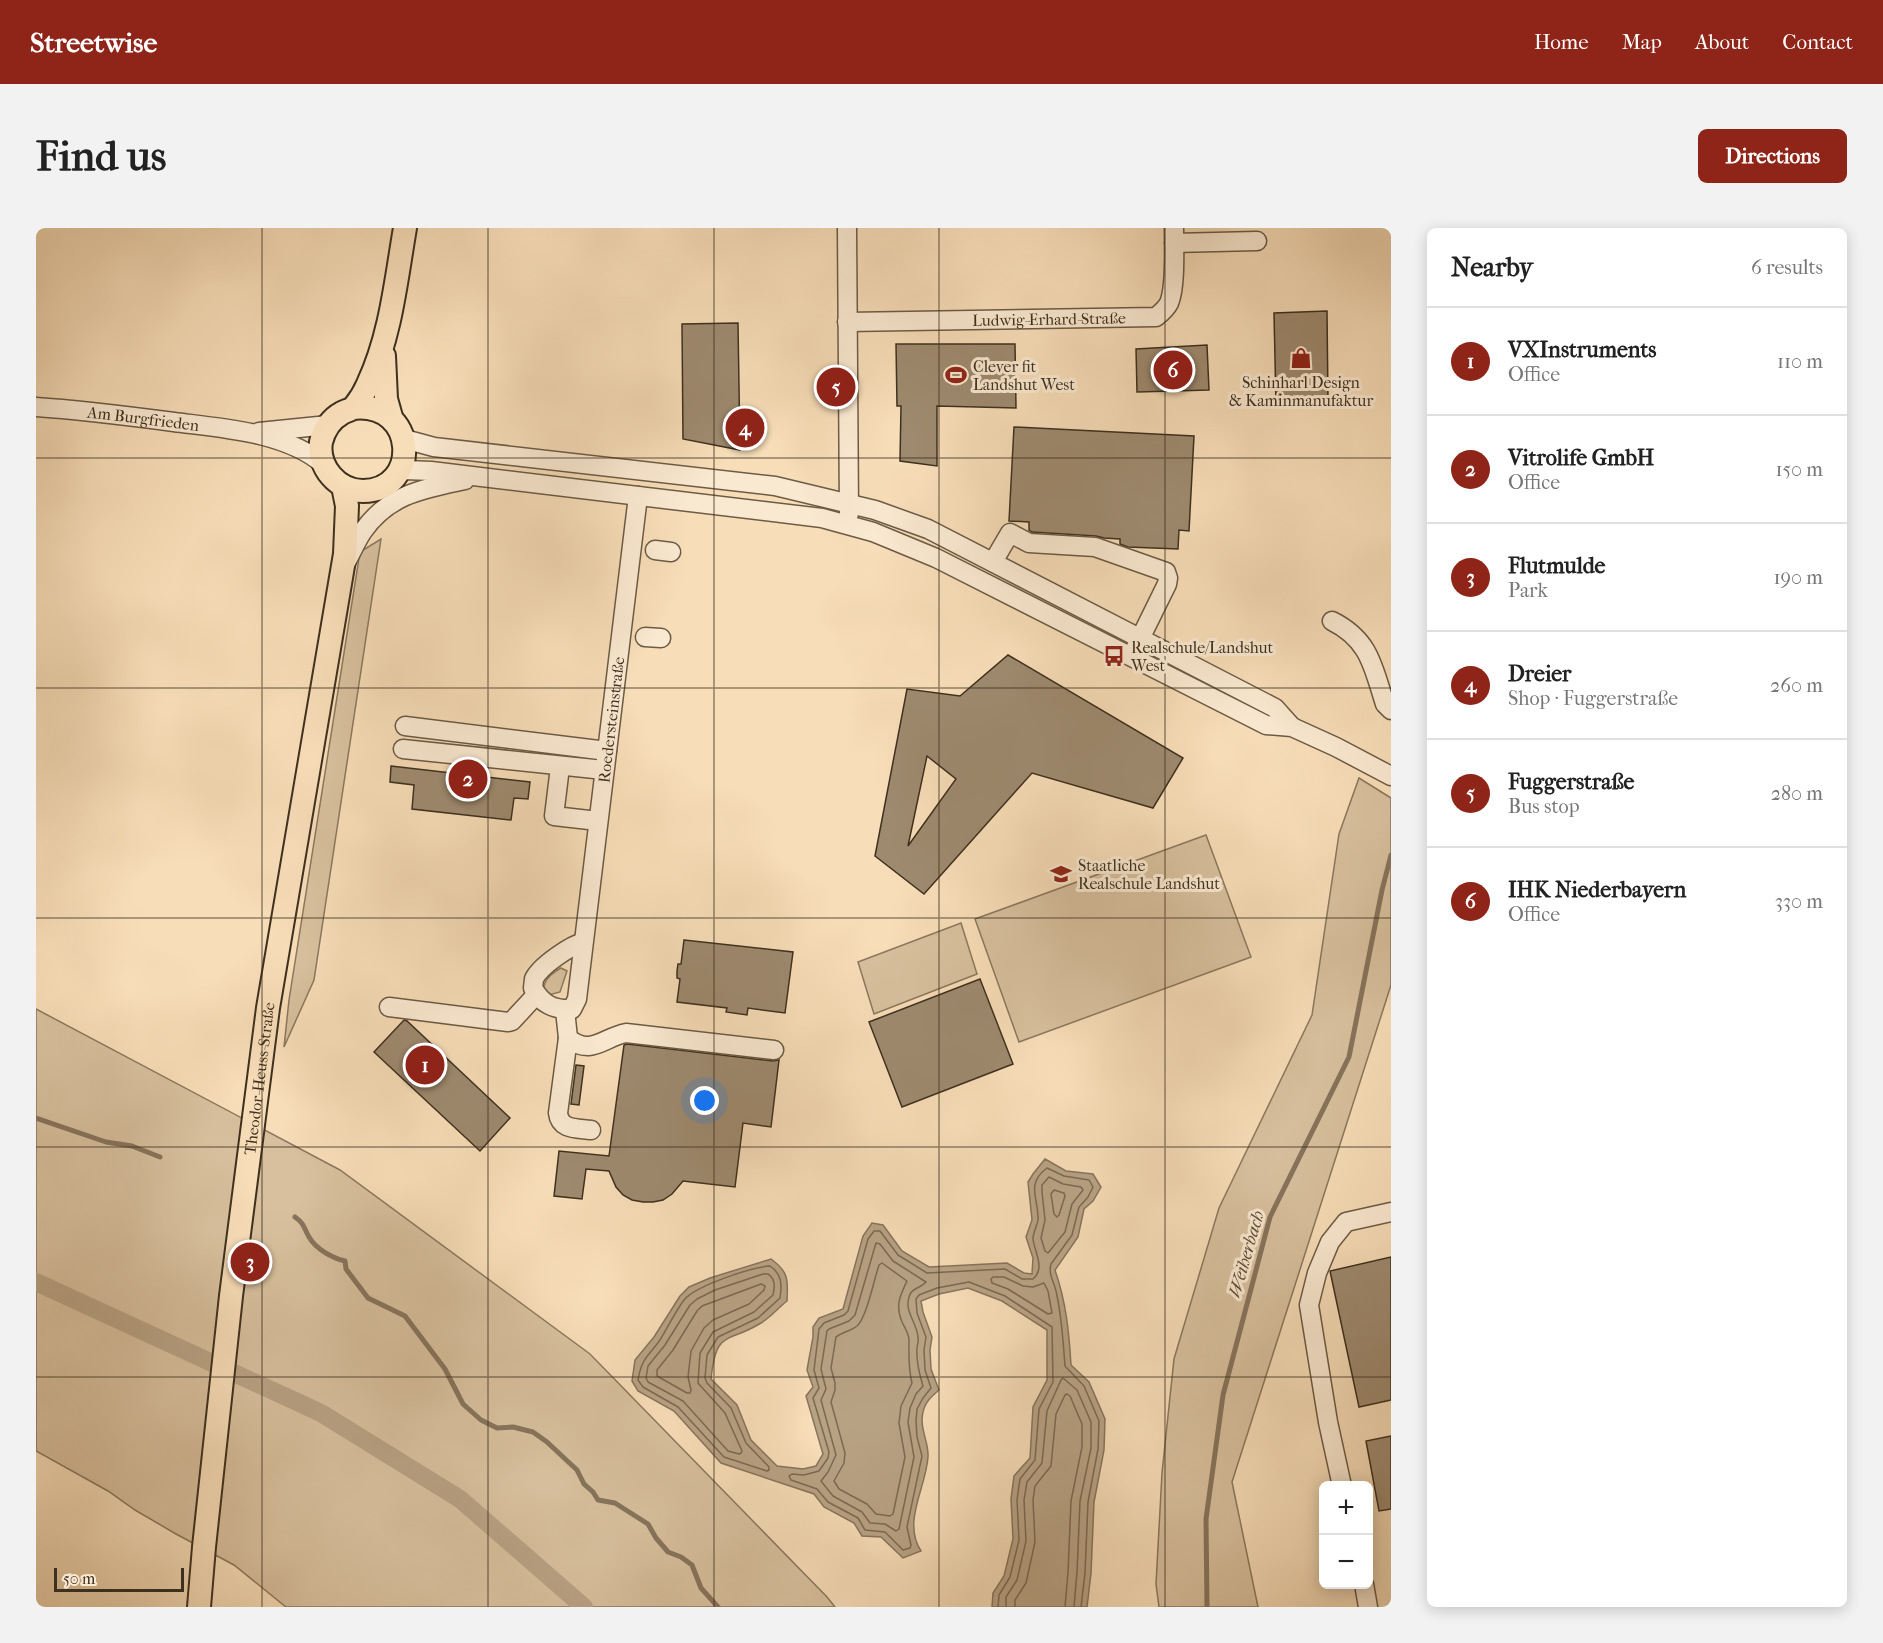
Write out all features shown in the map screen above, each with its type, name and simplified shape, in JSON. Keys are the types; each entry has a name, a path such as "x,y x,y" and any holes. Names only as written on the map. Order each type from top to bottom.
{"main road":[{"path":"353,408 367,387 384,340 405,228"},
{"path":"384,340 386,399 405,454 398,473"},
{"path":"373,490 353,490 343,486 328,473 321,444 328,425 335,417 353,408 373,408 397,426"},
{"name":"Theodor-Heuss-Straße","path":"343,562 359,514 373,490 391,481 398,473"},
{"name":"Theodor-Heuss-Straße","path":"199,1607 231,1296 268,1008 343,562 347,506 343,486"}],"street":[{"path":"847,228 850,526"},
{"path":"1174,235 1210,235 1257,241"},
{"name":"Ludwig-Erhard-Straße","path":"847,322 1156,317 1169,303 1172,288 1174,235"},
{"name":"Am Burgfrieden","path":"36,407 95,411 251,433 313,455 324,464"},
{"name":"Am Burgfrieden","path":"251,433 328,425"},
{"path":"397,426 408,440 434,447 775,486 875,510 928,529 1275,708 1292,727"},
{"path":"398,473 405,470 430,471 822,518 873,532 936,558 1266,725 1292,727 1391,776"},
{"path":"343,562 363,532 379,513 394,501 428,488 482,477"},
{"name":"Roedersteinstraße","path":"565,1010 572,1009 577,999 638,496"},
{"path":"993,562 1010,532 1029,543 1095,547 1166,572 1167,584 1131,657"},
{"path":"1332,621 1358,638 1367,651 1385,704 1391,710"},
{"path":"405,726 607,751"},
{"path":"403,749 604,770"},
{"path":"560,767 554,816 598,821"},
{"path":"584,942 579,943 542,969 534,979 533,988 536,995 546,1005 565,1010 568,1038 559,1120 564,1126 591,1130"},
{"path":"389,1007 508,1022 512,1021 536,995"},
{"path":"568,1038 574,1043 597,1046 626,1033 774,1050"},
{"path":"1341,1481 1328,1422 1309,1305 1317,1273 1330,1242 1346,1222 1391,1212"},
{"path":"1365,1589 1368,1607"}],"shaded area":[{"path":"381,539 314,980 284,1047 289,1000 360,552"},
{"path":"1359,778 1391,798 1391,985 1232,1482 1258,1607 1159,1607 1156,1584 1162,1473 1174,1359 1219,1208 1312,1015 1339,834"},
{"path":"1206,835 1251,957 1019,1042 975,919"},
{"path":"961,923 977,974 874,1014 858,962"},
{"path":"561,968 567,971 560,992 549,995 544,988 545,982"},
{"path":"36,1009 340,1170 590,1354 835,1607 286,1607 234,1565 176,1534 108,1491 36,1451"}],"water":[{"path":"1045,1159 1066,1171 1093,1174 1101,1187 1093,1201 1084,1209 1078,1237 1055,1270 1066,1317 1071,1365 1089,1382 1105,1419 1104,1450 1094,1502 1087,1607 992,1607 993,1593 1004,1576 1013,1539 1011,1499 1014,1476 1030,1458 1033,1407 1047,1380 1047,1330 1002,1301 968,1288 939,1294 921,1301 932,1337 931,1369 939,1390 927,1402 922,1418 928,1457 914,1517 916,1540 921,1551 903,1558 881,1537 862,1536 854,1523 824,1507 814,1494 721,1463 674,1411 638,1391 632,1381 635,1360 654,1337 680,1296 689,1287 771,1259 781,1268 786,1277 787,1301 764,1321 725,1340 720,1345 713,1363 711,1379 737,1405 751,1440 777,1466 803,1469 816,1466 823,1454 806,1396 813,1387 807,1370 813,1327 819,1318 843,1309 863,1236 872,1223 883,1225 902,1251 929,1267 1007,1263 1024,1273 1032,1274 1033,1258 1026,1237 1032,1220 1028,1182"}],"building":[{"name":"Schinharl Design & Kaminmanufaktur","path":"1327,311 1328,402 1276,405 1274,313"},
{"path":"738,323 740,450 683,439 682,324"},
{"name":"Clever fit Landshut West","path":"896,344 1015,344 1016,408 937,406 937,466 900,461 901,406 897,406"},
{"path":"1207,345 1209,390 1137,392 1136,349"},
{"path":"1014,427 1194,436 1189,531 1179,530 1178,549 1128,547 1120,544 1120,539 1032,532 1029,530 1029,522 1009,521"},
{"path":"1008,655 1183,758 1153,808 1032,773 924,894 875,856 907,689 960,696","holes":["927,756 956,779 908,846"]},
{"path":"391,766 530,782 528,799 514,798 511,820 412,809 414,785 390,782"},
{"path":"684,940 793,952 785,1013 748,1008 747,1015 726,1012 727,1008 677,1002 680,979 677,978 677,971 678,964 681,964"},
{"path":"980,979 1013,1064 902,1107 869,1022"},
{"path":"404,1020 510,1118 480,1151 374,1052"},
{"path":"624,1045 779,1060 771,1127 743,1123 735,1187 683,1181 672,1194 663,1200 643,1202 623,1195 616,1187 609,1171 586,1169 582,1199 554,1196 559,1151 609,1156"},
{"path":"576,1065 584,1066 579,1105 571,1104"},
{"path":"1391,1257 1391,1400 1359,1407 1330,1271"},
{"path":"1391,1436 1391,1509 1379,1511 1366,1441"}],"waterway":[{"name":"Weiherbach","path":"1207,1607 1206,1519 1223,1395 1270,1217 1349,1057 1391,855"},
{"path":"36,1118 106,1142 132,1146 160,1157"},
{"path":"295,1217 320,1249 345,1261 346,1269 368,1298 405,1316 445,1369 463,1404 481,1420 497,1428 513,1427 533,1432 547,1442 577,1470 584,1484 598,1500 615,1503 648,1524 668,1552 692,1565 701,1588 718,1607"},
{"path":"36,1282 321,1413 460,1499 584,1607"}],"place":[{"name":"Schinharl Design & Kaminmanufaktur","path":"1301,358"},
{"name":"IHK Niederbayern","path":"1173,370"},
{"name":"Clever fit Landshut West","path":"956,375"},
{"name":"Fuggerstraße","path":"836,387"},
{"name":"Dreier","path":"745,428"},
{"name":"Realschule/Landshut West","path":"1114,656"},
{"name":"Vitrolife GmbH","path":"468,779"},
{"name":"Staatliche Realschule Landshut","path":"1061,874"},
{"name":"VXInstruments","path":"425,1065"},
{"name":"Flutmulde","path":"250,1262"}]}
